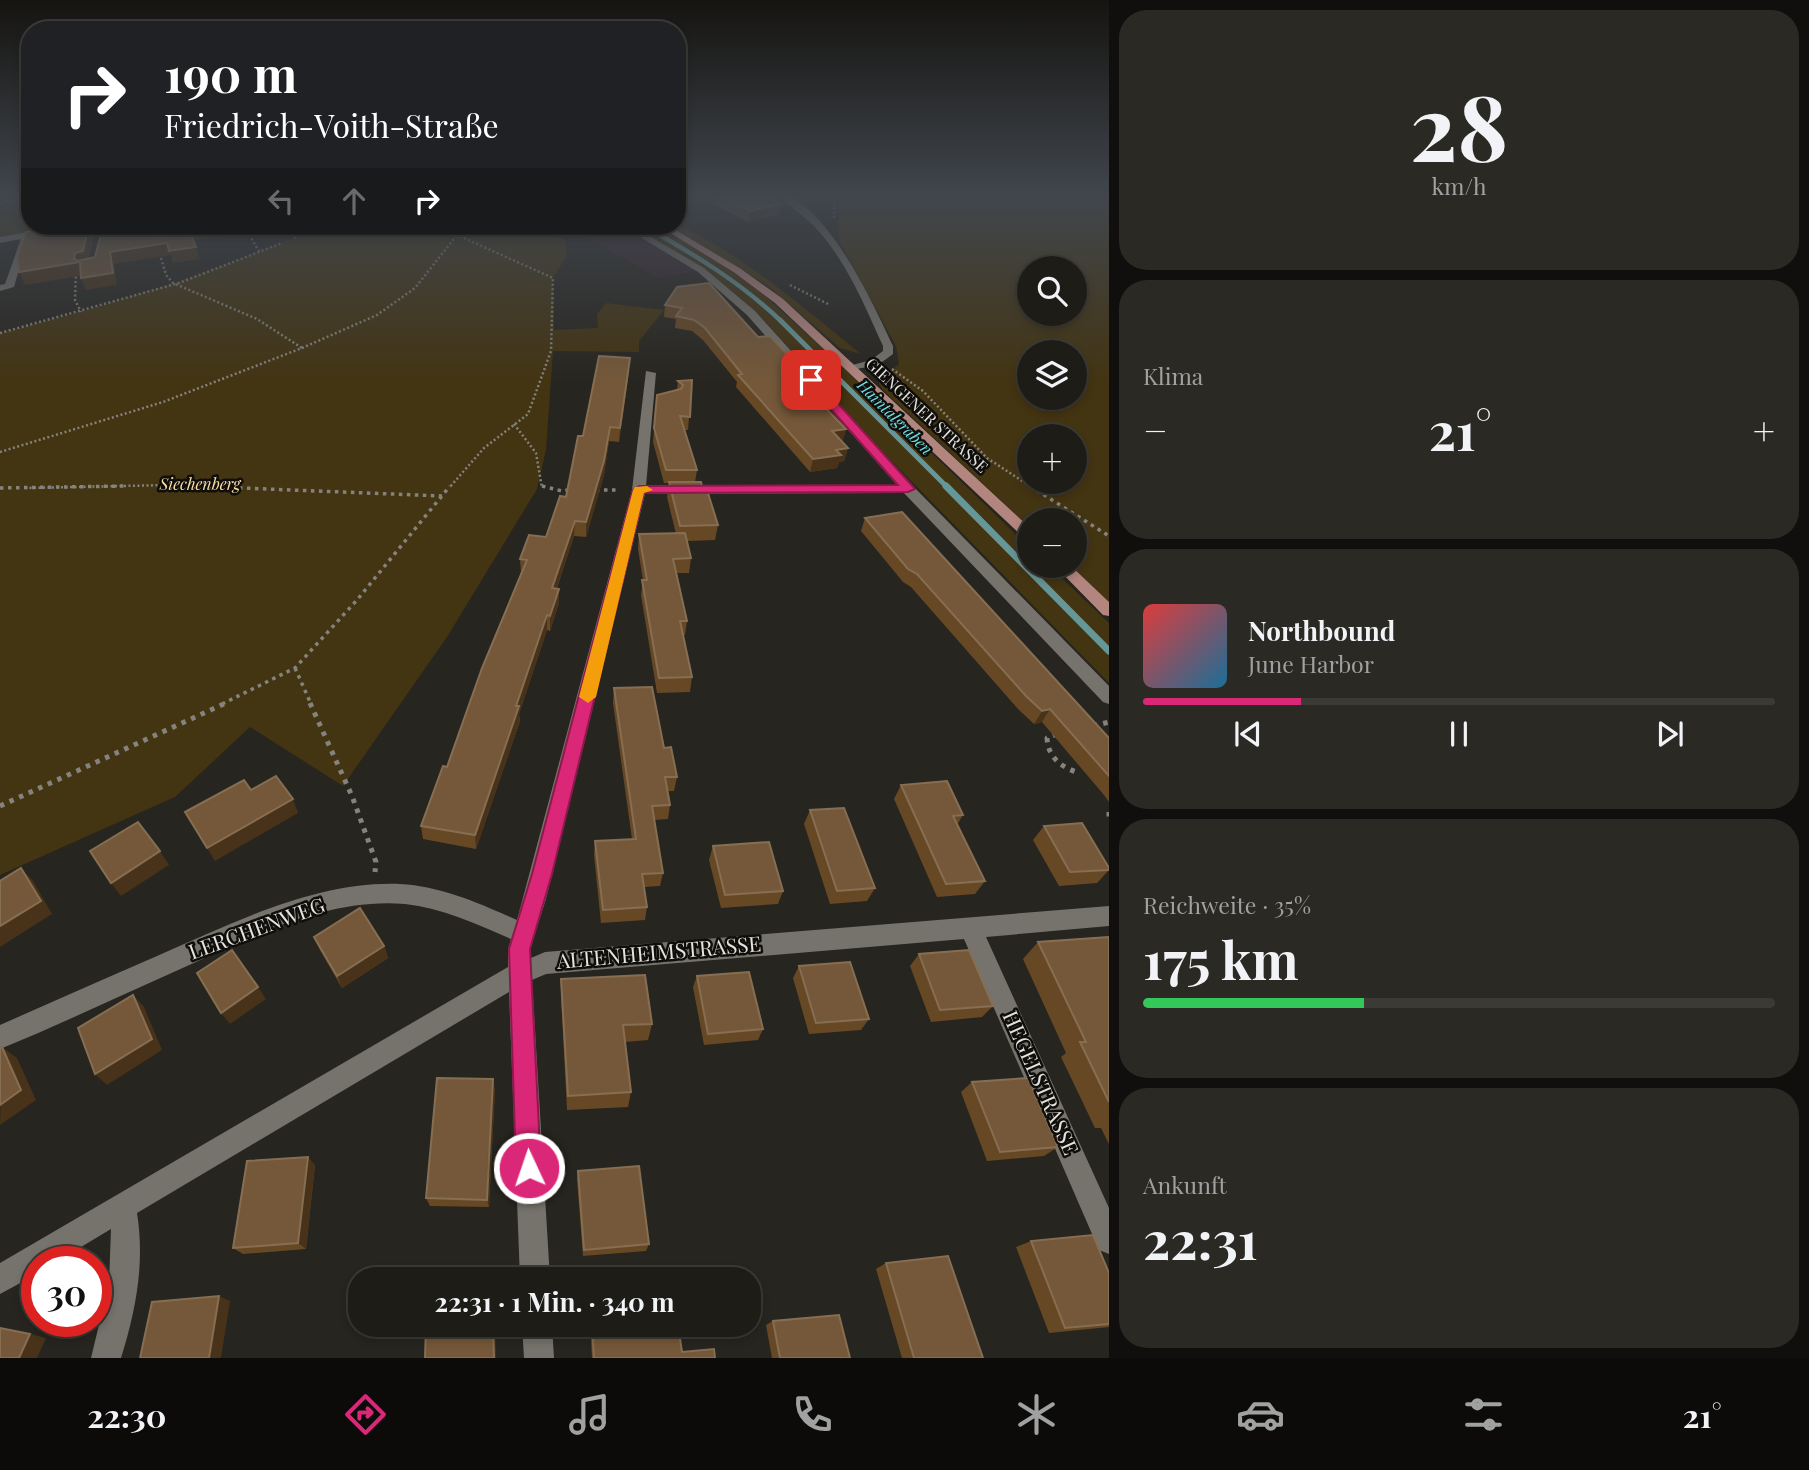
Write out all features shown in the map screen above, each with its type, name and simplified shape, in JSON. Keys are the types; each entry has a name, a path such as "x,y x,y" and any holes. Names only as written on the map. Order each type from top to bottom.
{"main road":[{"name":"GIENGENER STRASSE","path":"716,257 765,290 1017,524"},
{"path":"1075,578 1109,611"}],"street":[{"path":"0,288 9,286 19,257"},
{"path":"679,257 701,270 751,313 908,489 1109,698"},
{"path":"845,257 888,346 886,356 874,363 851,367"},
{"path":"533,1267 519,949 536,899 639,490 653,400 650,373"},
{"path":"639,490 908,489"},
{"name":"LERCHENWEG","path":"0,1037 238,933 318,905 345,899 402,894 434,899 524,934"},
{"name":"ALTENHEIMSTRASSE","path":"0,1279 519,974 561,960 1109,915"},
{"name":"HEGELSTRASSE","path":"970,926 1109,1240"},
{"path":"106,1358 116,1326 128,1257 122,1205"},
{"path":"538,1337 539,1358"}],"path":[{"path":"0,333 81,312 247,257"},
{"path":"0,452 163,402 377,316 415,288 440,257"},
{"path":"0,806 251,691 295,668 357,600 484,448 527,414 551,351 552,278 505,257"},
{"path":"81,312 75,300 76,271 85,269"},
{"path":"780,279 830,306"},
{"path":"173,283 257,319 302,348"},
{"path":"874,363 896,371 923,391 987,458 1017,479 1071,509 1109,536"},
{"path":"514,424 535,447 541,465 542,488 562,491 580,488"},
{"path":"0,488 172,485 442,496"},
{"path":"588,489 639,490"},
{"path":"295,668 352,796 376,862"},
{"path":"1085,727 1109,722"},
{"path":"1062,733 1047,738 1046,747 1059,764 1080,774"}],"shaded area":[{"path":"622,257 675,257 698,271 658,278"}],"green space":[{"name":"Siechenberg","path":"566,257 553,278 554,330 598,328 597,314 606,303 664,310 639,341 639,352 553,351 546,450 537,489 447,637 343,786 250,727 175,797 0,875 0,333 163,286 243,258"},
{"path":"685,257 711,257 755,287 829,354 1017,535 1017,578 1062,578 1109,623 1109,683 873,442 759,315 707,270"},
{"path":"721,257 735,257 748,266 861,354 840,348 768,286"},
{"path":"848,257 1017,257 1017,326 1087,326 1087,257 1109,257 1109,602 1084,578 1087,578 1087,508 1017,508 1017,516 882,389 879,384 881,378 899,364 896,346"}],"building":[{"path":"17,257 74,257 78,261 111,257 113,273 81,278 80,262 19,272"},
{"path":"709,283 758,337 770,336 826,396 816,398 846,429 832,431 848,448 836,450 841,455 813,459 738,375 742,374 705,328 694,320 676,316 682,308 665,305 677,287"},
{"path":"599,356 630,358 620,428 610,427 604,461 586,522 575,521 552,588 559,589 550,616 547,615 475,835 421,826 443,766 447,767 482,668 527,560 520,559 529,535 546,537 560,496 566,497 578,436 583,436"},
{"path":"692,380 690,417 680,416 697,470 666,470 654,428 657,395 681,389 683,385 678,381"},
{"path":"669,482 701,482 703,490 707,490 718,525 680,526"},
{"path":"902,512 1109,738 1109,776 1050,709 1042,711 1026,696 917,574 908,569 865,518"},
{"path":"685,533 691,558 673,559 687,621 680,621 692,677 659,678 642,580 647,580 639,534"},
{"path":"652,687 664,748 671,747 677,777 665,777 670,805 652,806 663,873 642,874 647,907 603,910 595,841 636,839 614,688"},
{"path":"276,776 293,799 207,848 185,812 244,780 251,790"},
{"path":"947,781 963,815 953,816 985,881 946,884 901,785"},
{"path":"844,808 875,888 837,891 810,810"},
{"path":"138,822 160,851 111,883 90,851"},
{"path":"1082,823 1109,870 1070,872 1044,826"},
{"path":"769,842 783,891 725,895 713,846"},
{"path":"21,868 41,901 0,926 0,881"},
{"path":"360,908 384,946 337,976 314,937"},
{"path":"1109,937 1109,1102 1080,1042 1086,1042 1038,942"},
{"path":"232,950 258,987 221,1013 197,973"},
{"path":"969,950 993,1006 940,1010 919,954"},
{"path":"850,962 869,1019 816,1023 799,966"},
{"path":"749,972 763,1029 708,1034 697,976"},
{"path":"645,975 652,1024 623,1025 631,1092 568,1096 561,979"},
{"path":"133,995 152,1039 95,1074 78,1028"},
{"path":"2,1047 21,1090 0,1105 0,1048"},
{"path":"437,1078 493,1079 487,1200 426,1198"},
{"path":"1028,1078 1058,1147 1000,1152 972,1082"},
{"path":"308,1157 298,1243 233,1248 247,1161"},
{"path":"639,1166 649,1244 584,1250 578,1171"},
{"path":"1093,1235 1109,1273 1109,1324 1065,1328 1031,1241"},
{"path":"948,1256 983,1358 914,1358 886,1263"},
{"path":"219,1296 209,1358 140,1358 152,1302"},
{"path":"839,1315 850,1358 780,1358 773,1321"},
{"path":"0,1328 21,1332 21,1337 29,1337 19,1358 0,1358"},
{"path":"426,1337 493,1337 494,1358 425,1358"},
{"path":"593,1337 680,1337 682,1352 714,1349 715,1358 594,1358"}],"waterway":[{"name":"Haintalgraben","path":"697,257 749,294 782,322"},
{"name":"Haintalgraben","path":"782,322 946,486"},
{"name":"Haintalgraben","path":"946,486 1109,651"}],"slow traffic":[{"path":"588,697 639,490 647,490"}],"route":[{"path":"529,1168 519,949 536,899 639,490 908,489 811,380"}]}
